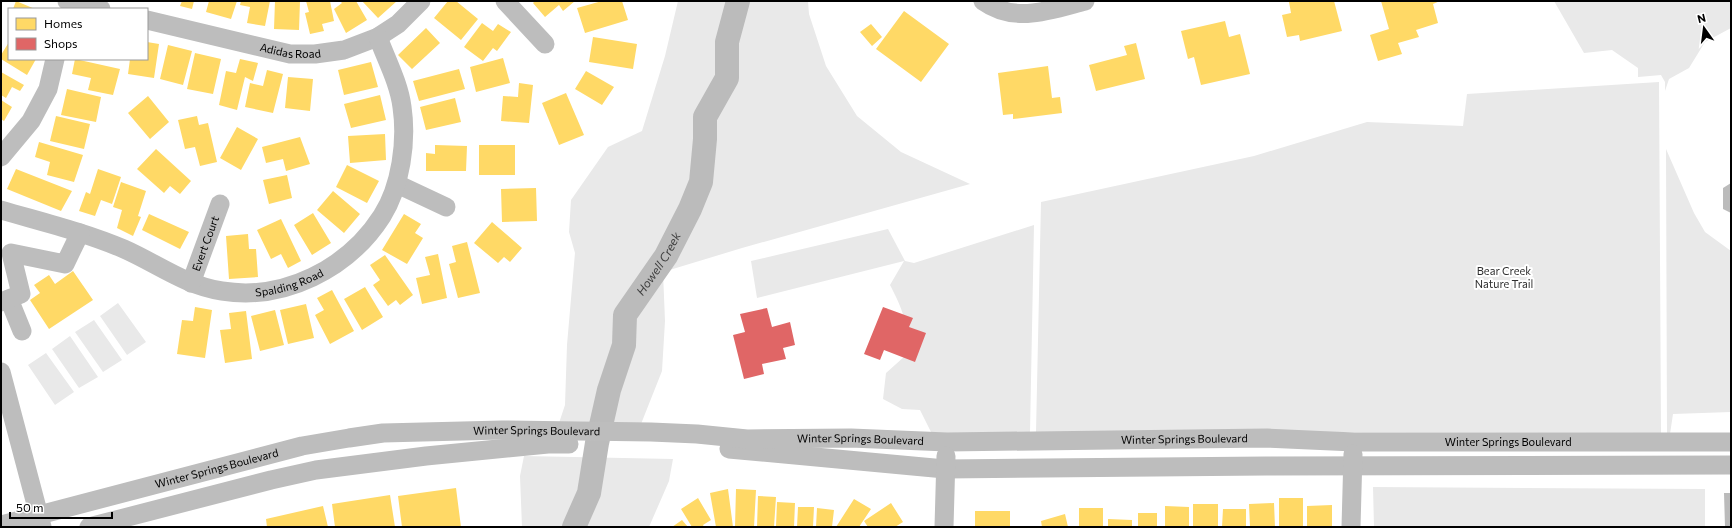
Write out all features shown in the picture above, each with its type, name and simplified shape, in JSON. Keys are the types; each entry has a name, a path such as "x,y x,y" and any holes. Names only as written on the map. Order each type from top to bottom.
{"street":[{"path":"68,1 97,8"},
{"name":"Adidas Road","path":"148,20 290,54 315,54 344,50 378,37 398,24 421,1"},
{"path":"505,1 545,44"},
{"path":"983,1 993,8 1014,15 1034,14 1086,1"},
{"name":"Spalding Road","path":"1,210 80,233 124,249 192,283 220,291 239,293 260,292 292,285 315,276 338,263 363,241 382,216 397,184 402,163 402,106 395,82 378,37"},
{"path":"1,157 31,121 48,89 55,60"},
{"path":"397,184 446,207"},
{"name":"Evert Court","path":"192,283 220,204"},
{"path":"22,331 5,300 21,294 12,253 65,264 80,233"},
{"path":"1,372 41,521"},
{"name":"Winter Springs Boulevard","path":"1,525 41,521 302,446 383,433 424,431 596,438 650,438 697,434 747,439 851,438 947,442 1259,438 1354,442 1731,442"},
{"name":"Winter Springs Boulevard","path":"88,527 271,480 316,470 426,456 596,438"},
{"name":"Winter Springs Boulevard","path":"650,438 745,452 945,469 1731,465"},
{"path":"944,527 947,442"},
{"path":"1351,527 1354,442"}],"green space":[{"path":"678,1 808,1 809,14 826,66 857,116 901,152 970,184 742,248 663,272 665,321 662,371 641,424 559,423 565,405 567,345 575,253 569,232 571,200 608,147 642,131 665,56"},
{"path":"1554,1 1731,1 1731,28 1705,42 1689,68 1669,79 1665,91 1665,82 1661,75 1638,77 1638,68 1612,50 1584,53"},
{"name":"Bear Creek Nature Trail","path":"1659,82 1661,433 1036,432 1041,202 1254,156 1367,122 1463,126 1467,94"},
{"path":"1666,149 1694,213 1705,232 1731,251 1731,412 1673,414 1670,434 1667,434"},
{"path":"1034,225 1030,433 932,434 920,410 902,409 883,399 886,373 905,356 906,327 899,304 890,285 904,261 757,298 751,261 888,229 905,261 914,263"},
{"path":"118,303 146,342 127,355 100,316"},
{"path":"94,320 122,360 103,372 75,332"},
{"path":"70,336 98,377 79,388 52,349"},
{"path":"46,353 74,392 55,405 28,365"},
{"path":"524,456 673,459 669,481 649,527 522,527 520,476"},
{"path":"1373,487 1705,489 1705,527 1374,527"}],"shaded area":[{"path":"1731,183 1731,213 1723,209 1723,188"},
{"path":"1724,493 1731,493 1731,527 1725,527"}],"building: Homes":[{"path":"16,1 33,8 13,8"},
{"path":"182,1 194,1 192,9 180,6"},
{"path":"209,1 237,1 231,19 206,12"},
{"path":"241,1 270,1 265,26 247,23 250,7 240,5"},
{"path":"275,1 300,1 299,30 274,29"},
{"path":"306,1 330,1 334,21 322,24 324,31 310,34 305,13 309,12"},
{"path":"340,1 356,1 367,20 346,33 334,9 342,3"},
{"path":"362,1 397,1 378,18"},
{"path":"448,1 456,1 478,19 461,40 434,18"},
{"path":"535,1 575,1 563,11 559,5 545,17 533,3"},
{"path":"602,1 622,1 628,20 585,33 577,8"},
{"path":"1334,1 1342,31 1300,41 1299,35 1287,37 1282,15 1291,13 1289,2"},
{"path":"1381,1 1440,1 1433,4 1438,23 1416,30 1419,37 1398,43 1402,54 1378,61 1370,35 1389,29"},
{"path":"904,11 949,44 921,82 876,49"},
{"path":"1225,21 1229,37 1240,34 1250,74 1201,85 1194,57 1188,59 1181,31"},
{"path":"482,23 493,31 498,24 511,32 497,51 493,48 483,61 464,47"},
{"path":"871,24 882,37 872,46 860,32"},
{"path":"426,28 440,43 412,69 398,55"},
{"path":"593,37 637,44 633,69 589,62"},
{"path":"148,42 159,44 154,78 128,74 130,60 148,60"},
{"path":"1136,43 1145,79 1096,91 1089,65 1127,55 1124,46"},
{"path":"8,44 8,60 35,60 27,75 1,59 1,55"},
{"path":"168,45 192,51 183,85 160,79"},
{"path":"195,53 221,59 213,94 187,89"},
{"path":"503,58 510,83 476,92 470,67"},
{"path":"240,59 258,63 253,81 245,77 237,110 219,105 226,71 236,73"},
{"path":"75,60 120,69 113,95 88,90 91,78 72,74"},
{"path":"371,62 378,87 344,95 338,70"},
{"path":"1048,66 1052,98 1060,97 1062,113 1013,119 1013,114 1003,115 998,73"},
{"path":"459,69 465,89 419,101 413,81"},
{"path":"267,70 283,74 273,113 245,107 250,83 263,86"},
{"path":"586,71 614,87 602,105 575,89"},
{"path":"1,72 24,85 20,91 12,87 6,98 1,95"},
{"path":"288,77 313,79 310,111 285,108"},
{"path":"519,83 533,85 529,123 501,121 503,96 518,97"},
{"path":"67,89 101,97 96,122 61,115"},
{"path":"566,93 584,135 559,145 542,103"},
{"path":"380,95 386,120 351,128 344,104"},
{"path":"148,96 169,122 150,139 128,113"},
{"path":"455,98 461,122 426,130 420,107"},
{"path":"1,100 12,107 4,121 1,119"},
{"path":"56,116 90,124 84,149 50,141"},
{"path":"197,116 199,125 208,123 217,162 200,166 195,147 185,149 178,120"},
{"path":"237,127 258,139 241,170 220,158"},
{"path":"385,134 386,160 350,163 348,136"},
{"path":"300,137 310,164 286,171 283,159 266,163 262,147"},
{"path":"39,142 83,155 74,182 47,175 50,162 35,157"},
{"path":"435,145 467,146 466,171 426,171 426,153 435,154"},
{"path":"479,145 515,145 515,175 479,175"},
{"path":"156,149 191,181 180,194 170,186 164,193 137,169"},
{"path":"347,165 379,181 367,203 336,187"},
{"path":"16,169 72,191 61,211 7,189"},
{"path":"98,169 121,177 112,204 101,200 95,216 79,211 86,192 90,194"},
{"path":"287,175 292,198 269,204 263,180"},
{"path":"121,182 146,191 138,216 141,217 133,236 117,228 122,210 113,207"},
{"path":"536,188 537,221 502,222 501,189"},
{"path":"333,191 360,214 344,233 317,210"},
{"path":"313,213 331,243 312,255 294,225"},
{"path":"149,214 189,232 180,249 142,230"},
{"path":"404,214 421,224 415,233 423,238 407,264 382,250"},
{"path":"281,219 301,261 288,268 281,254 271,259 257,230"},
{"path":"492,222 522,248 510,262 504,257 498,263 474,243"},
{"path":"248,234 249,249 256,249 258,277 229,279 226,236"},
{"path":"467,242 480,293 458,298 449,264 456,262 452,246"},
{"path":"438,254 447,298 422,304 416,278 430,275 425,257"},
{"path":"385,255 413,295 400,305 396,300 388,306 373,285 380,280 370,265"},
{"path":"73,271 93,300 49,329 30,300 40,293 34,285 49,275 55,284"},
{"path":"365,287 383,317 362,330 344,299"},
{"path":"332,290 354,331 330,344 315,315 324,310 317,298"},
{"path":"306,304 314,338 288,344 280,310"},
{"path":"195,307 212,310 205,358 177,354 182,320 193,321"},
{"path":"275,310 284,345 260,351 251,316"},
{"path":"246,311 252,359 225,363 220,330 231,329 229,313"},
{"path":"456,488 461,527 402,527 398,496"},
{"path":"728,489 733,527 716,527 710,493"},
{"path":"736,489 756,490 754,527 735,527"},
{"path":"390,495 395,527 335,527 332,504"},
{"path":"758,496 776,497 774,527 757,527"},
{"path":"698,498 711,520 703,525 704,527 692,527 681,509"},
{"path":"1279,498 1303,498 1303,527 1279,527"},
{"path":"854,499 871,509 859,527 836,527"},
{"path":"777,502 795,503 794,527 776,527"},
{"path":"891,503 903,522 895,527 868,527 864,521"},
{"path":"1274,503 1275,527 1250,527 1249,504"},
{"path":"1193,504 1218,504 1218,527 1193,527"},
{"path":"1332,505 1332,527 1307,527 1307,506"},
{"path":"323,506 328,527 267,527 266,519"},
{"path":"1165,506 1189,507 1189,527 1165,527"},
{"path":"798,507 814,507 813,527 797,527"},
{"path":"817,508 834,510 832,527 816,527"},
{"path":"1079,508 1103,508 1103,527 1079,527"},
{"path":"1223,509 1246,509 1246,527 1222,527"},
{"path":"975,511 1010,511 1010,527 975,527"},
{"path":"1138,513 1157,513 1157,527 1138,527"},
{"path":"1065,514 1068,527 1042,527 1041,521"},
{"path":"1108,519 1132,520 1132,527 1108,527"},
{"path":"682,520 688,527 672,527"}],"building: Shops":[{"path":"883,307 913,318 909,327 926,333 915,362 884,350 880,360 864,354"},
{"path":"767,308 772,327 790,322 795,345 783,348 786,359 762,364 764,374 744,379 733,335 745,332 740,314"}],"waterway":[{"name":"Howell Creek","path":"574,527 589,493 597,443 609,390 624,345 625,315 666,256 690,209 701,182 705,139 705,117 727,78 727,42 738,1"}]}
